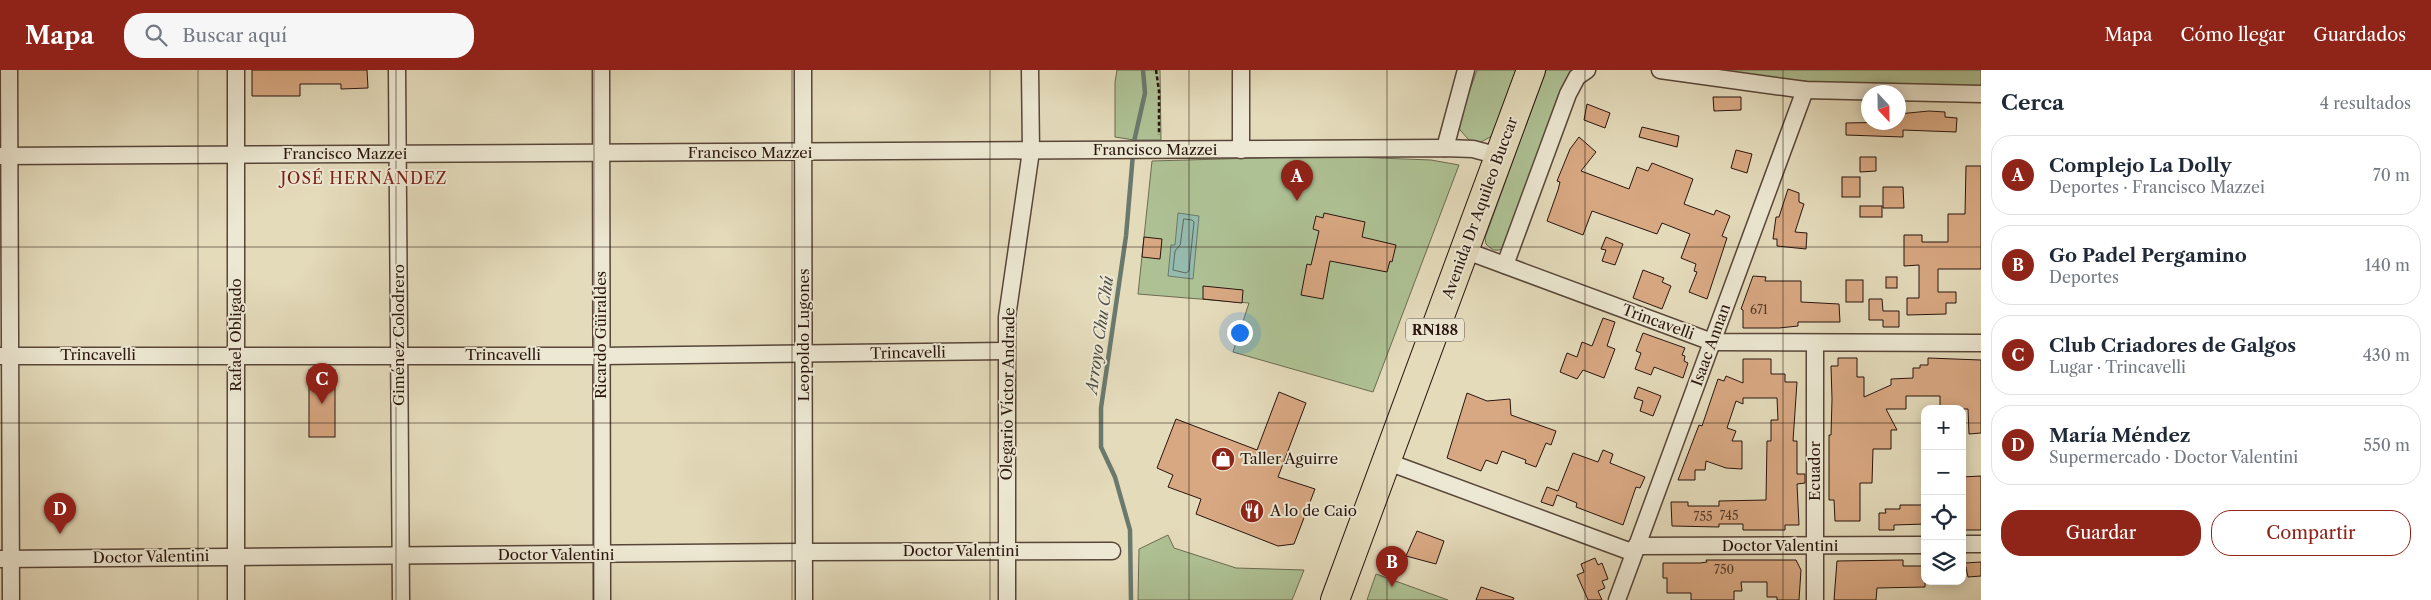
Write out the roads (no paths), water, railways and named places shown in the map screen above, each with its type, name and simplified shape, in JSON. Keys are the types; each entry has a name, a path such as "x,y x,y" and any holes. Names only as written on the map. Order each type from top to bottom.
{"highway":[{"name":"Avenida Dr Aquileo Buccar","path":"1335,600 1388,462 1531,70"}],"street":[{"path":"9,70 4,156 5,559 11,600"},
{"name":"Rafael Obligado","path":"236,70 236,600"},
{"name":"Giménez Colodrero","path":"397,70 401,600"},
{"name":"Ricardo Güiraldes","path":"601,70 602,600"},
{"name":"Leopoldo Lugones","path":"804,70 804,600"},
{"name":"Olegario Víctor Andrade","path":"1007,600 1006,317 1031,151 1030,70"},
{"path":"1241,70 1241,150"},
{"path":"1445,148 1466,70"},
{"path":"1660,70 1805,90 1981,94"},
{"path":"1505,265 1568,94 1582,74"},
{"name":"Isaac Annan","path":"1617,600 1805,90"},
{"name":"Francisco Mazzei","path":"4,156 1445,148 1473,149 1499,156"},
{"name":"Trincavelli","path":"1464,250 1712,342 1981,344"},
{"name":"Ecuador","path":"1814,600 1815,343"},
{"name":"Trincavelli","path":"5,356 803,355 1006,351"},
{"name":"Doctor Valentini","path":"1388,462 1635,550 1921,545"},
{"path":"1966,544 1981,544"},
{"name":"Doctor Valentini","path":"5,559 804,552 1112,552"}],"water":[{"path":"1178,213 1199,216 1193,279 1168,276 1171,245 1175,245"}],"waterway":[{"name":"Arroyo Chu Chú","path":"1133,146 1145,93 1143,70"},
{"name":"Arroyo Chu Chú","path":"1131,600 1130,530 1115,477 1101,447 1101,408 1126,236 1133,154"}],"place":[{"name":"Complejo La Dolly","path":"1297,201"},
{"name":"Club Criadores de Galgos","path":"322,404"},
{"name":"Taller Aguirre","path":"1223,459"},
{"name":"A lo de Caio","path":"1252,511"},
{"name":"María Méndez","path":"60,534"},
{"name":"Go Padel Pergamino","path":"1392,587"}],"district":[{"name":"JOSÉ HERNÁNDEZ","path":"364,178"}]}
